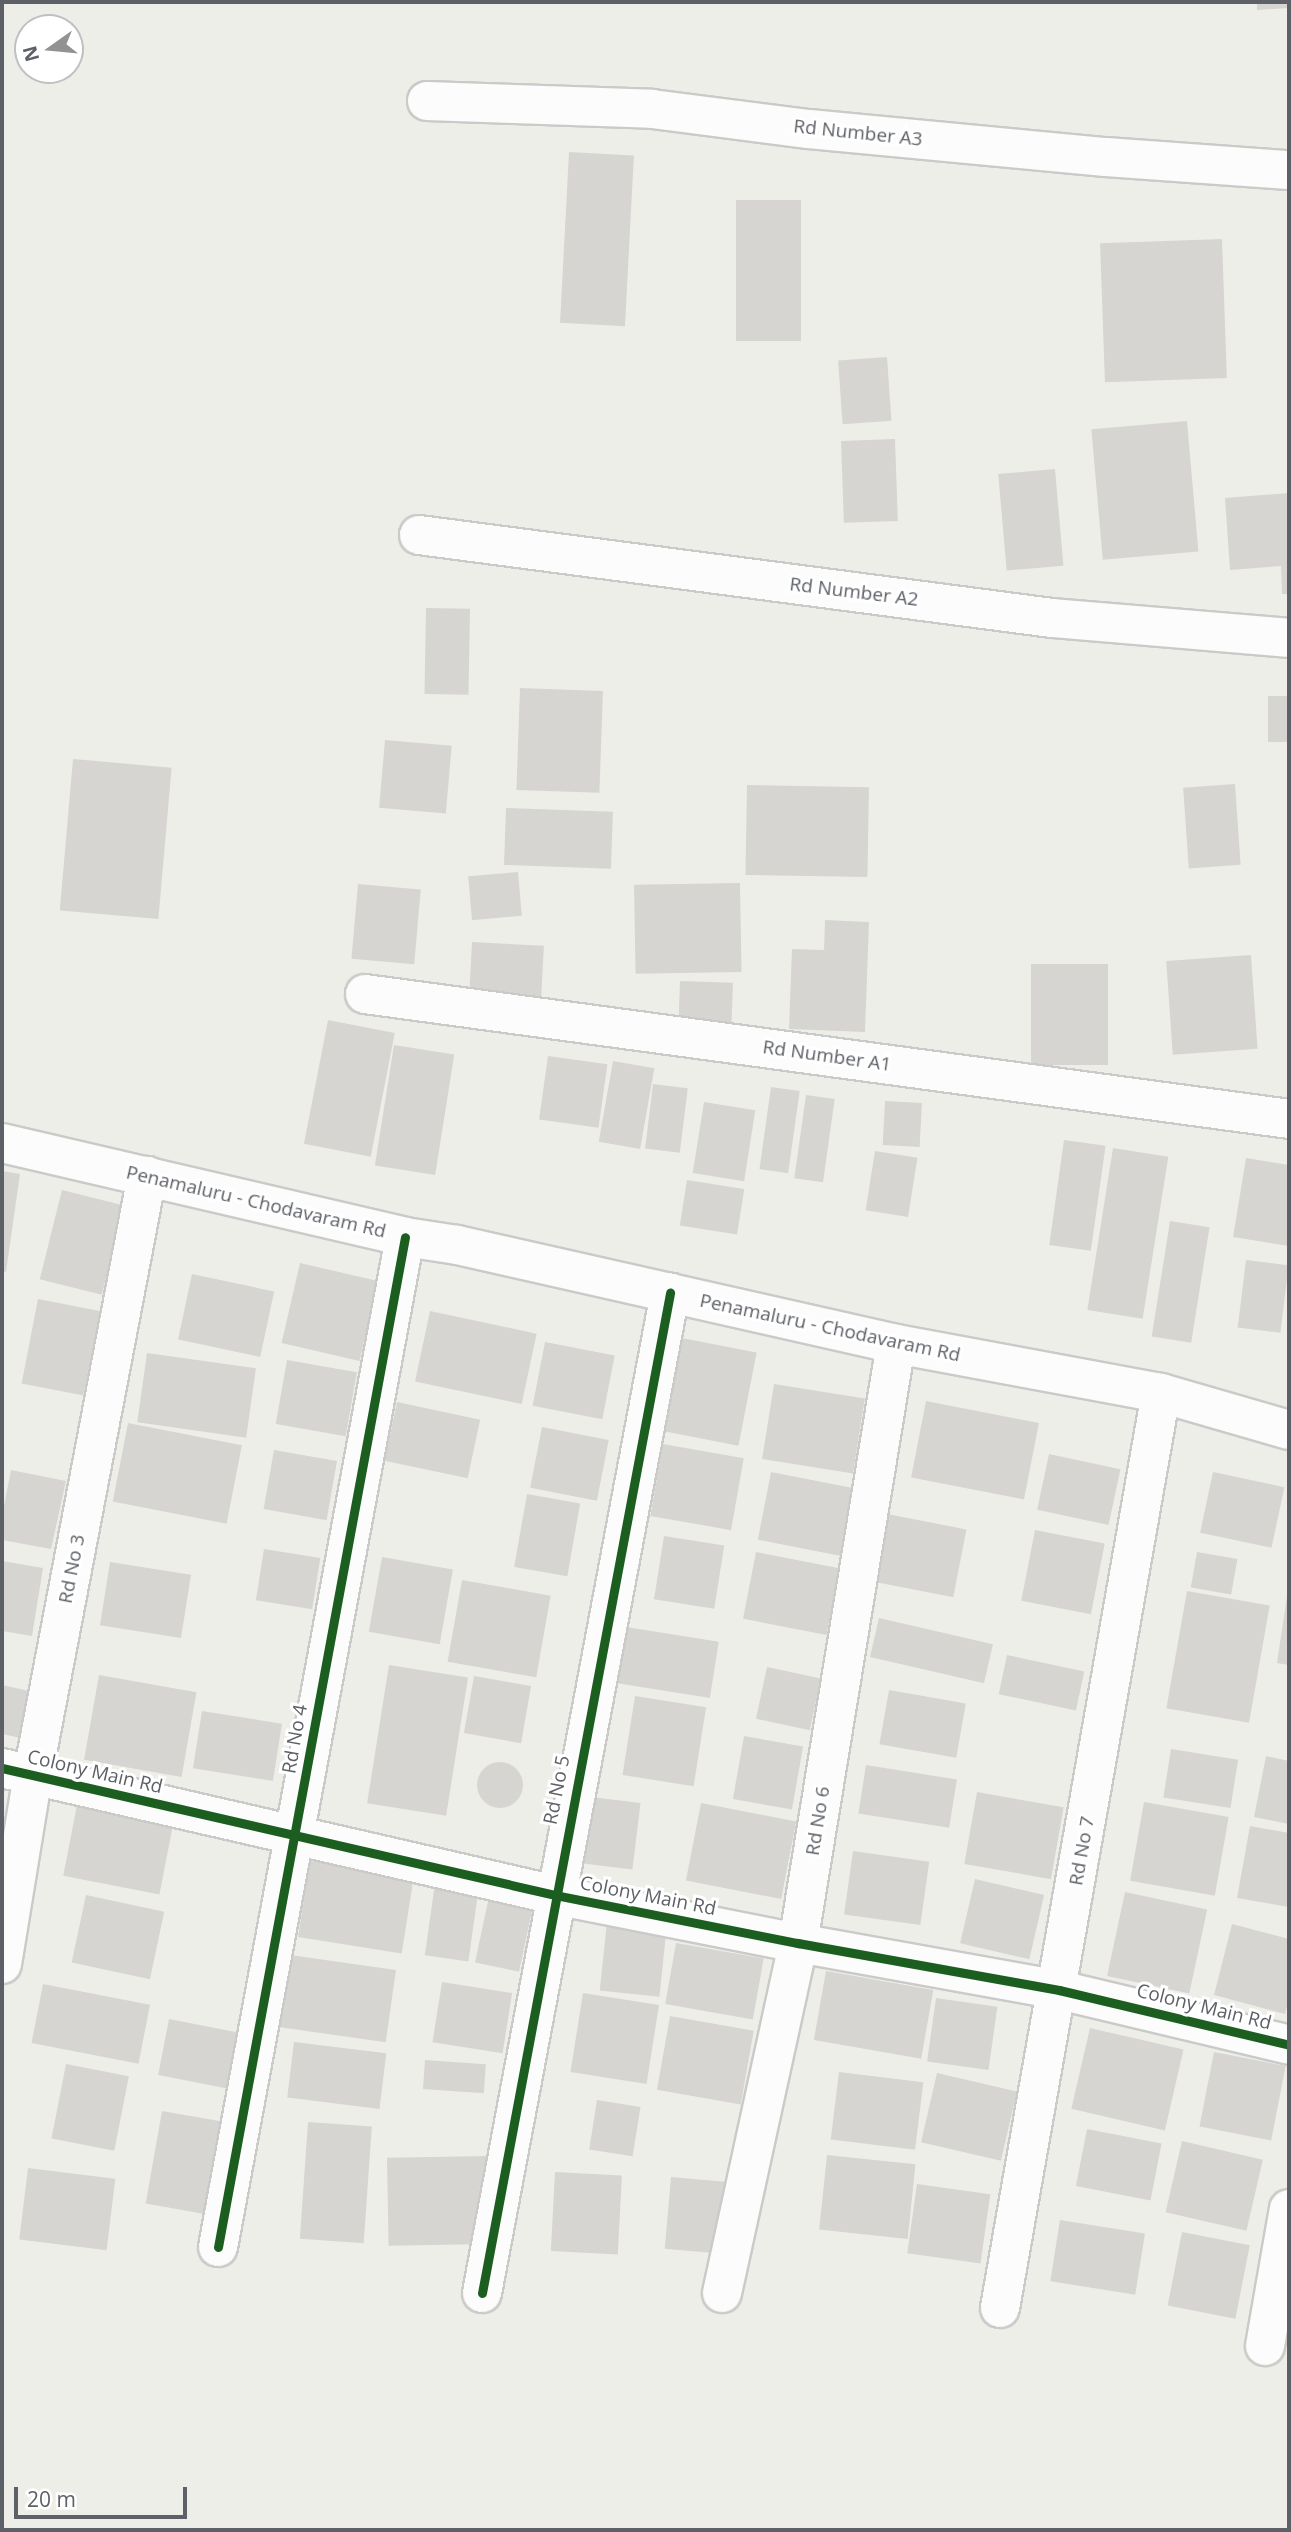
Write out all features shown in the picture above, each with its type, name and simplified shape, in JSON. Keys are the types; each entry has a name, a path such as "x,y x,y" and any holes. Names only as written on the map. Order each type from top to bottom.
{"street":[{"name":"Rd Number A3","path":"427,101 652,108 822,130 1106,157 1289,170"},
{"name":"Rd Number A2","path":"419,536 1052,618 1289,638"},
{"name":"Rd Number A1","path":"365,994 1289,1119"},
{"name":"Penamaluru - Chodavaram Rd","path":"2,1143 405,1237 457,1245 895,1344 1161,1393 1289,1430"},
{"name":"Rd No 3","path":"2,1964 17,1771 147,1175"},
{"name":"Rd No 4","path":"218,2247 405,1237"},
{"name":"Rd No 5","path":"482,2293 670,1293"},
{"name":"Rd No 6","path":"722,2294 798,1943 895,1344"},
{"name":"Rd No 7","path":"1000,2308 1059,1990 1161,1393"},
{"name":"Colony Main Rd","path":"17,1771 555,1895 798,1943 1059,1990 1289,2045"},
{"path":"1265,2346 1289,2208"}],"building":[{"path":"1257,2 1289,2 1289,8 1257,10"},
{"path":"569,152 634,155 625,326 560,323"},
{"path":"736,200 801,200 801,341 736,341"},
{"path":"1222,239 1227,378 1105,382 1100,243"},
{"path":"887,357 891,421 843,424 838,360"},
{"path":"1187,421 1198,552 1103,560 1091,429"},
{"path":"895,439 898,521 844,523 841,441"},
{"path":"1055,469 1063,566 1007,571 998,474"},
{"path":"1289,493 1289,594 1282,594 1281,566 1230,570 1225,498"},
{"path":"426,608 470,609 468,695 424,694"},
{"path":"520,688 603,691 599,793 516,790"},
{"path":"1268,696 1289,696 1289,742 1268,742"},
{"path":"385,740 452,746 446,814 379,808"},
{"path":"73,759 172,768 158,919 60,910"},
{"path":"1235,784 1241,865 1189,868 1183,788"},
{"path":"747,785 869,787 867,877 745,875"},
{"path":"506,808 613,812 611,869 504,865"},
{"path":"518,872 522,916 472,920 468,876"},
{"path":"740,883 742,972 636,974 634,885"},
{"path":"358,884 421,889 414,964 351,959"},
{"path":"825,920 869,922 865,1032 789,1029 792,949 824,950"},
{"path":"472,942 544,946 541,1003 469,999"},
{"path":"1251,955 1258,1049 1173,1055 1166,961"},
{"path":"1031,964 1108,964 1108,1065 1031,1065"},
{"path":"680,981 733,983 732,1023 679,1021"},
{"path":"328,1020 395,1033 371,1157 304,1144"},
{"path":"394,1045 454,1055 435,1175 375,1165"},
{"path":"548,1056 607,1064 599,1128 539,1119"},
{"path":"613,1061 654,1068 640,1149 599,1142"},
{"path":"653,1084 688,1088 680,1153 645,1149"},
{"path":"771,1087 800,1091 788,1173 759,1169"},
{"path":"806,1095 835,1099 823,1182 794,1178"},
{"path":"885,1101 922,1103 920,1147 883,1145"},
{"path":"704,1102 755,1110 744,1181 693,1173"},
{"path":"1064,1140 1106,1146 1091,1251 1049,1245"},
{"path":"1113,1148 1168,1157 1143,1319 1087,1310"},
{"path":"875,1151 917,1158 908,1217 866,1210"},
{"path":"1246,1158 1289,1165 1289,1246 1233,1237"},
{"path":"2,1171 20,1174 6,1272 2,1271"},
{"path":"687,1180 744,1189 737,1235 680,1225"},
{"path":"62,1190 124,1205 102,1295 40,1279"},
{"path":"1170,1221 1210,1227 1191,1343 1152,1337"},
{"path":"1246,1260 1289,1265 1280,1333 1238,1327"},
{"path":"300,1263 378,1281 360,1361 282,1343"},
{"path":"192,1274 274,1291 260,1357 178,1340"},
{"path":"38,1299 100,1311 83,1395 22,1383"},
{"path":"430,1311 537,1334 522,1404 415,1381"},
{"path":"682,1338 757,1353 738,1446 664,1431"},
{"path":"545,1342 615,1356 602,1419 533,1406"},
{"path":"147,1353 256,1368 246,1438 137,1422"},
{"path":"287,1360 357,1372 346,1436 276,1424"},
{"path":"774,1384 865,1398 853,1473 762,1459"},
{"path":"926,1401 1039,1423 1024,1500 911,1478"},
{"path":"397,1402 480,1420 468,1478 385,1461"},
{"path":"128,1423 242,1445 227,1524 113,1502"},
{"path":"542,1427 609,1440 597,1501 530,1488"},
{"path":"663,1444 744,1458 731,1530 650,1516"},
{"path":"274,1450 337,1461 327,1520 264,1509"},
{"path":"1049,1454 1120,1469 1109,1525 1037,1510"},
{"path":"11,1470 66,1481 51,1549 2,1540 2,1516"},
{"path":"771,1472 855,1488 842,1556 758,1540"},
{"path":"1213,1472 1284,1487 1272,1548 1200,1533"},
{"path":"527,1494 580,1503 567,1576 514,1567"},
{"path":"882,1513 966,1529 953,1597 869,1581"},
{"path":"1035,1530 1105,1544 1091,1614 1021,1601"},
{"path":"664,1536 724,1546 714,1609 654,1599"},
{"path":"264,1549 320,1558 312,1609 256,1600"},
{"path":"756,1552 839,1568 826,1635 743,1619"},
{"path":"1197,1552 1237,1559 1231,1595 1191,1587"},
{"path":"382,1557 453,1570 440,1644 369,1632"},
{"path":"2,1561 43,1568 32,1636 2,1631"},
{"path":"110,1562 191,1575 181,1638 100,1625"},
{"path":"462,1580 551,1596 536,1677 448,1662"},
{"path":"1289,1589 1289,1665 1277,1663"},
{"path":"1187,1591 1270,1606 1249,1723 1166,1708"},
{"path":"879,1618 993,1644 984,1683 870,1657"},
{"path":"620,1626 719,1642 710,1698 611,1682"},
{"path":"1007,1655 1084,1671 1076,1711 999,1694"},
{"path":"389,1665 468,1678 446,1816 367,1803"},
{"path":"767,1667 821,1678 810,1730 756,1719"},
{"path":"99,1675 196,1692 182,1777 84,1760"},
{"path":"474,1676 531,1686 521,1743 464,1733"},
{"path":"2,1685 29,1691 21,1738 2,1734"},
{"path":"889,1690 966,1704 956,1758 879,1744"},
{"path":"635,1696 706,1707 694,1786 622,1775"},
{"path":"202,1711 282,1724 273,1781 193,1768"},
{"path":"744,1736 803,1746 792,1809 733,1799"},
{"path":"1171,1749 1238,1760 1230,1808 1163,1797"},
{"path":"1266,1756 1289,1761 1289,1824 1254,1817"},
{"path":"500,1762 516,1769 523,1785 516,1801 500,1808 484,1801 477,1785 484,1769"},
{"path":"866,1765 957,1779 949,1828 858,1813"},
{"path":"977,1792 1064,1807 1051,1879 964,1864"},
{"path":"583,1796 641,1803 632,1870 575,1863"},
{"path":"1144,1802 1229,1817 1215,1896 1130,1881"},
{"path":"701,1803 796,1822 781,1899 686,1881"},
{"path":"77,1805 173,1824 159,1894 63,1876"},
{"path":"1250,1826 1289,1833 1289,1907 1237,1898"},
{"path":"853,1851 929,1862 920,1925 844,1914"},
{"path":"310,1861 414,1877 402,1953 298,1937"},
{"path":"975,1879 1044,1895 1029,1959 960,1943"},
{"path":"435,1883 479,1889 468,1961 425,1955"},
{"path":"490,1892 534,1901 519,1972 475,1962"},
{"path":"1125,1892 1207,1909 1189,1994 1107,1976"},
{"path":"86,1895 164,1912 150,1979 72,1962"},
{"path":"608,1912 668,1918 659,1997 600,1991"},
{"path":"1232,1924 1289,1939 1289,1998 1285,2014 1214,1995"},
{"path":"676,1943 764,1958 753,2020 665,2004"},
{"path":"290,1955 396,1970 386,2042 280,2027"},
{"path":"826,1971 933,1990 921,2059 814,2040"},
{"path":"442,1982 512,1993 503,2053 432,2042"},
{"path":"43,1984 150,2005 139,2064 32,2043"},
{"path":"583,1993 659,2005 647,2084 570,2072"},
{"path":"936,1998 997,2007 988,2070 927,2061"},
{"path":"670,2016 754,2031 741,2105 657,2090"},
{"path":"169,2019 245,2034 234,2090 158,2075"},
{"path":"1090,2028 1184,2050 1165,2130 1071,2109"},
{"path":"294,2042 386,2053 379,2109 287,2098"},
{"path":"1214,2052 1286,2066 1271,2141 1199,2127"},
{"path":"425,2060 486,2064 484,2093 423,2089"},
{"path":"66,2064 129,2076 114,2151 51,2139"},
{"path":"839,2072 923,2082 915,2150 831,2139"},
{"path":"937,2073 1017,2091 1001,2161 921,2142"},
{"path":"597,2100 640,2107 633,2156 589,2149"},
{"path":"162,2111 225,2122 209,2215 146,2204"},
{"path":"308,2122 372,2126 364,2243 300,2239"},
{"path":"1087,2129 1162,2144 1151,2200 1076,2186"},
{"path":"1182,2141 1263,2160 1246,2231 1166,2212"},
{"path":"827,2155 916,2164 908,2239 819,2230"},
{"path":"488,2156 490,2244 389,2246 387,2158"},
{"path":"28,2168 115,2179 107,2250 19,2239"},
{"path":"555,2172 622,2176 618,2254 551,2251"},
{"path":"671,2177 731,2182 724,2254 665,2249"},
{"path":"917,2184 990,2194 981,2264 907,2253"},
{"path":"1060,2220 1145,2233 1135,2295 1050,2281"},
{"path":"1182,2232 1250,2245 1235,2319 1168,2306"}],"cycle path":[{"path":"218,2247 405,1237"},
{"path":"482,2293 670,1293"},
{"path":"2,1768 555,1895 798,1943 1059,1990 1289,2045"}]}
